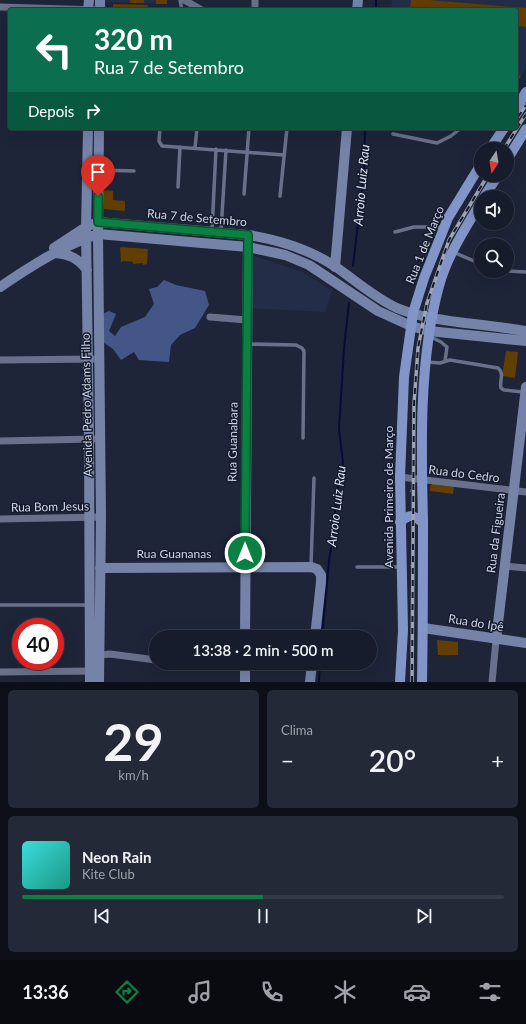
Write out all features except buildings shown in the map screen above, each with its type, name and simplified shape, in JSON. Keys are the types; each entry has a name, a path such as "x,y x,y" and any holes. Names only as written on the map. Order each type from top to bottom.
{"main road":[{"path":"521,106 526,92"},
{"path":"514,149 526,129"},
{"name":"Avenida Pedro Adams Filho","path":"88,130 86,238 90,517 89,605 94,671 99,682"},
{"name":"Avenida Pedro Adams Filho","path":"90,682 99,655 101,517 98,234 99,130"},
{"path":"335,267 347,130"},
{"path":"495,142 503,130"},
{"name":"Rua 1 de Março","path":"413,313 424,278 448,218 474,176"},
{"path":"422,682 422,426 429,333 439,285 452,252 474,214"},
{"name":"Rua 7 de Setembro","path":"49,255 58,245 86,226 98,222 248,235 288,244 314,254 396,307 413,313 432,318 526,330"},
{"name":"Rua 7 de Setembro","path":"49,255 98,234 248,248 285,255 309,265 378,311 429,333 526,341"},
{"name":"Rua Guanabara","path":"245,630 248,235"},
{"path":"0,286 49,255 62,254 75,258 81,262 87,270"},
{"name":"Avenida Primeiro de Março","path":"400,682 403,630 400,477 404,377 413,313"},
{"name":"Rua da Figueira","path":"496,640 524,418 526,390"},
{"path":"400,522 411,516 417,518 423,523"},
{"name":"Rua Guananas","path":"100,568 245,567 314,569"},
{"path":"314,569 321,575 316,630"},
{"name":"Rua do Ipê","path":"423,628 496,640 526,643"},
{"path":"244,682 245,670"},
{"path":"310,682 311,670"}],"street":[{"path":"184,0 198,8"},
{"path":"0,7 29,8"},
{"path":"210,316 247,320"},
{"path":"0,360 99,359"},
{"path":"0,441 100,438"},
{"name":"Rua do Cedro","path":"400,477 526,492"},
{"name":"Rua Bom Jesus","path":"0,519 101,517"},
{"path":"505,566 526,568"},
{"name":"Rua da Figueira","path":"492,682 496,640"},
{"path":"99,655 110,654 149,659"},
{"path":"0,672 94,671"}],"lane":[{"path":"160,130 160,145 284,155"},
{"path":"195,148 197,130"},
{"path":"244,194 249,130"},
{"path":"280,196 287,130"},
{"path":"393,134 437,143 451,136 458,130"},
{"path":"178,187 180,147"},
{"path":"216,149 213,198 216,233"},
{"path":"216,233 223,199 226,150"},
{"path":"98,170 134,171"},
{"path":"213,198 223,199"},
{"path":"395,232 414,228 445,226"},
{"path":"452,252 474,261"},
{"path":"514,271 526,272"},
{"path":"429,333 447,347 446,361"},
{"path":"247,344 296,345 304,351 303,438"},
{"path":"426,361 440,364 450,360 498,368 502,374 501,388 526,390"},
{"path":"314,478 314,569"},
{"path":"358,567 401,567"},
{"path":"0,605 89,605"}],"shaded area":[{"path":"103,0 167,0 167,4 103,2"},
{"path":"392,0 526,0 526,68 518,81 518,8 391,8"},
{"path":"252,255 303,272 332,291 325,312 251,308"},
{"path":"164,280 176,285 205,291 209,305 195,328 180,335 171,345 169,362 139,360 134,352 121,360 113,349 103,342 102,314 109,311 116,314 109,331 115,336 121,327 145,317 154,304 149,289 157,287"}],"waterway":[{"name":"Arroio Luiz Rau","path":"376,0 376,8"},
{"name":"Arroio Luiz Rau","path":"353,266 364,173 365,130"},
{"name":"Arroio Luiz Rau","path":"323,630 329,561 334,529 336,497 343,462 339,429 344,349 349,303"},
{"name":"Arroio Luiz Rau","path":"319,682 320,670"}],"railway":[{"path":"518,117 526,105"},
{"path":"518,127 526,114"},
{"path":"508,142 516,130"},
{"path":"412,682 414,404 418,348 427,303 449,240 484,182"}],"route":[{"path":"98,196 98,222 248,235 245,553"}]}
